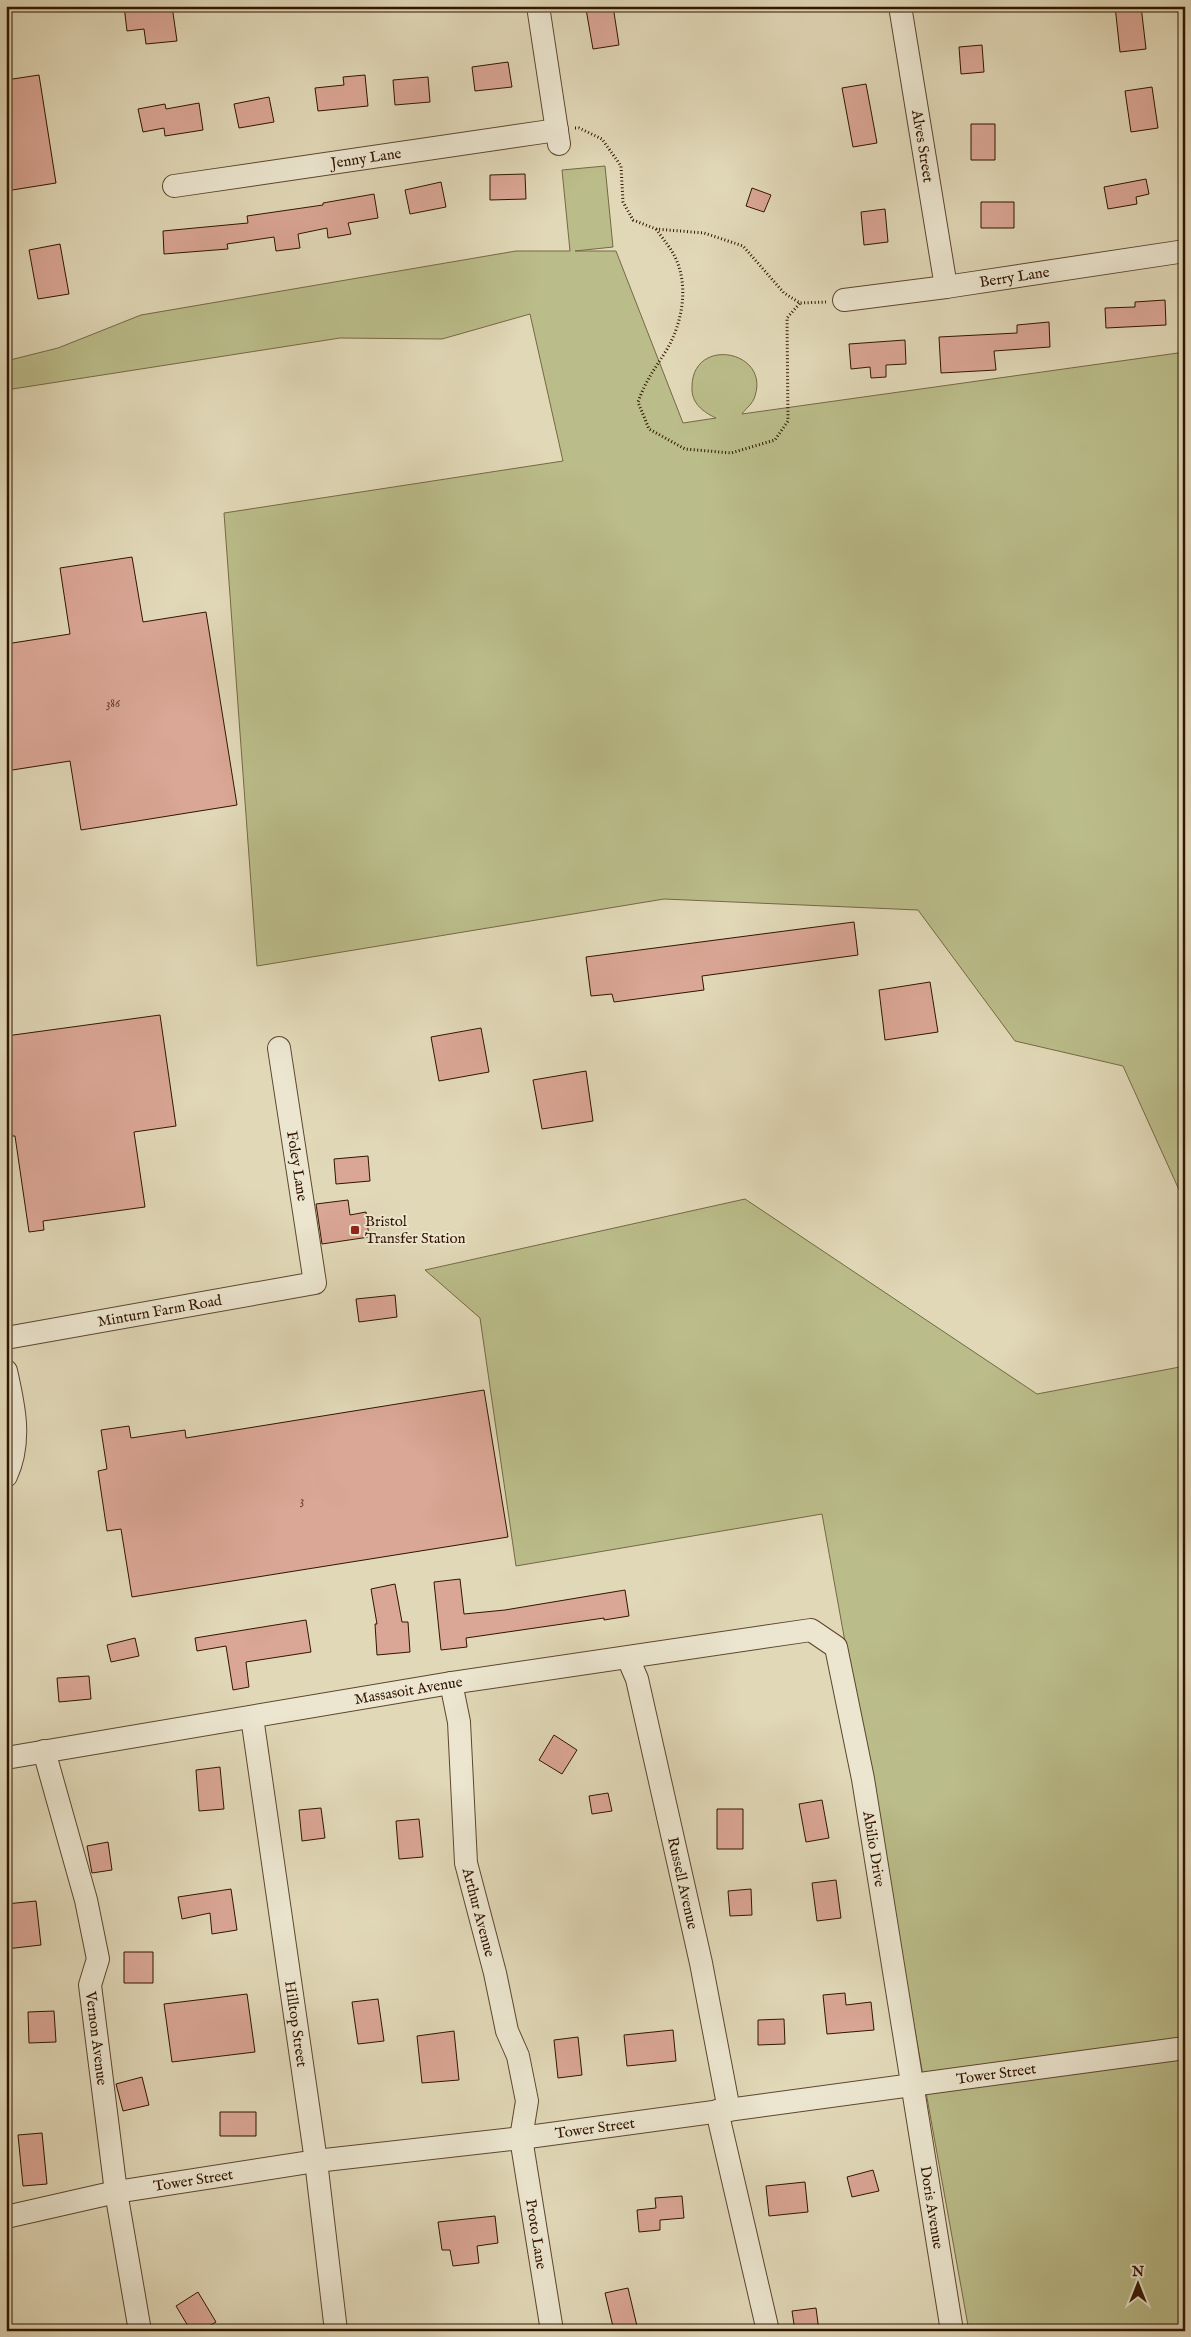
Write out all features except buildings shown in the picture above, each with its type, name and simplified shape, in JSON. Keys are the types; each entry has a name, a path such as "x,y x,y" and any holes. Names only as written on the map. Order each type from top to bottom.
{"street":[{"path":"538,6 558,137"},
{"name":"Alves Street","path":"900,6 946,287"},
{"name":"Jenny Lane","path":"174,186 558,137"},
{"name":"Berry Lane","path":"844,300 946,287 1185,251"},
{"name":"Foley Lane","path":"279,1048 314,1283"},
{"name":"Minturn Farm Road","path":"6,1338 314,1283"},
{"path":"6,1371 15,1415 13,1462 6,1476"},
{"name":"Massasoit Avenue","path":"6,1758 451,1683 811,1630"},
{"name":"Abilio Drive","path":"811,1630 836,1646 863,1779 910,2084"},
{"name":"Russell Avenue","path":"628,1658 637,1679 701,1963 723,2111 768,2331"},
{"name":"Arthur Avenue","path":"451,1683 459,1722 466,1863 495,1973 507,2031 522,2074 527,2101 521,2138"},
{"name":"Hilltop Street","path":"252,1717 316,2161 336,2331"},
{"name":"Vernon Avenue","path":"44,1752 86,1900 98,1959 90,1985 116,2192 140,2331"},
{"name":"Tower Street","path":"6,2216 116,2192 316,2161 521,2138 1185,2048"},
{"name":"Doris Avenue","path":"910,2084 952,2331"},
{"name":"Proto Lane","path":"521,2138 552,2331"}],"path":[{"path":"558,137 579,128 602,139 621,166 623,202 633,220 656,229 704,233 743,246 784,293 800,303 844,300"},
{"path":"656,229 676,259 684,292 678,327 666,351 647,378 638,402 649,429 685,449 731,453 775,440 788,422 787,318 800,303"}],"green space":[{"path":"605,166 613,247 575,251 616,251 683,423 716,418 699,406 692,393 692,387 695,371 704,360 716,355 729,355 742,359 751,368 757,380 753,401 742,414 1185,352 1185,1203 1123,1066 1015,1041 918,910 664,899 257,966 224,513 563,461 530,314 442,339 340,338 6,390 6,361 58,348 141,315 516,251 570,251 562,170"},
{"path":"745,1199 1037,1394 1185,1366 1185,2331 969,2331 822,1514 516,1566 480,1318 425,1270"}],"place":[{"name":"Bristol Transfer Station","path":"355,1230"}]}
